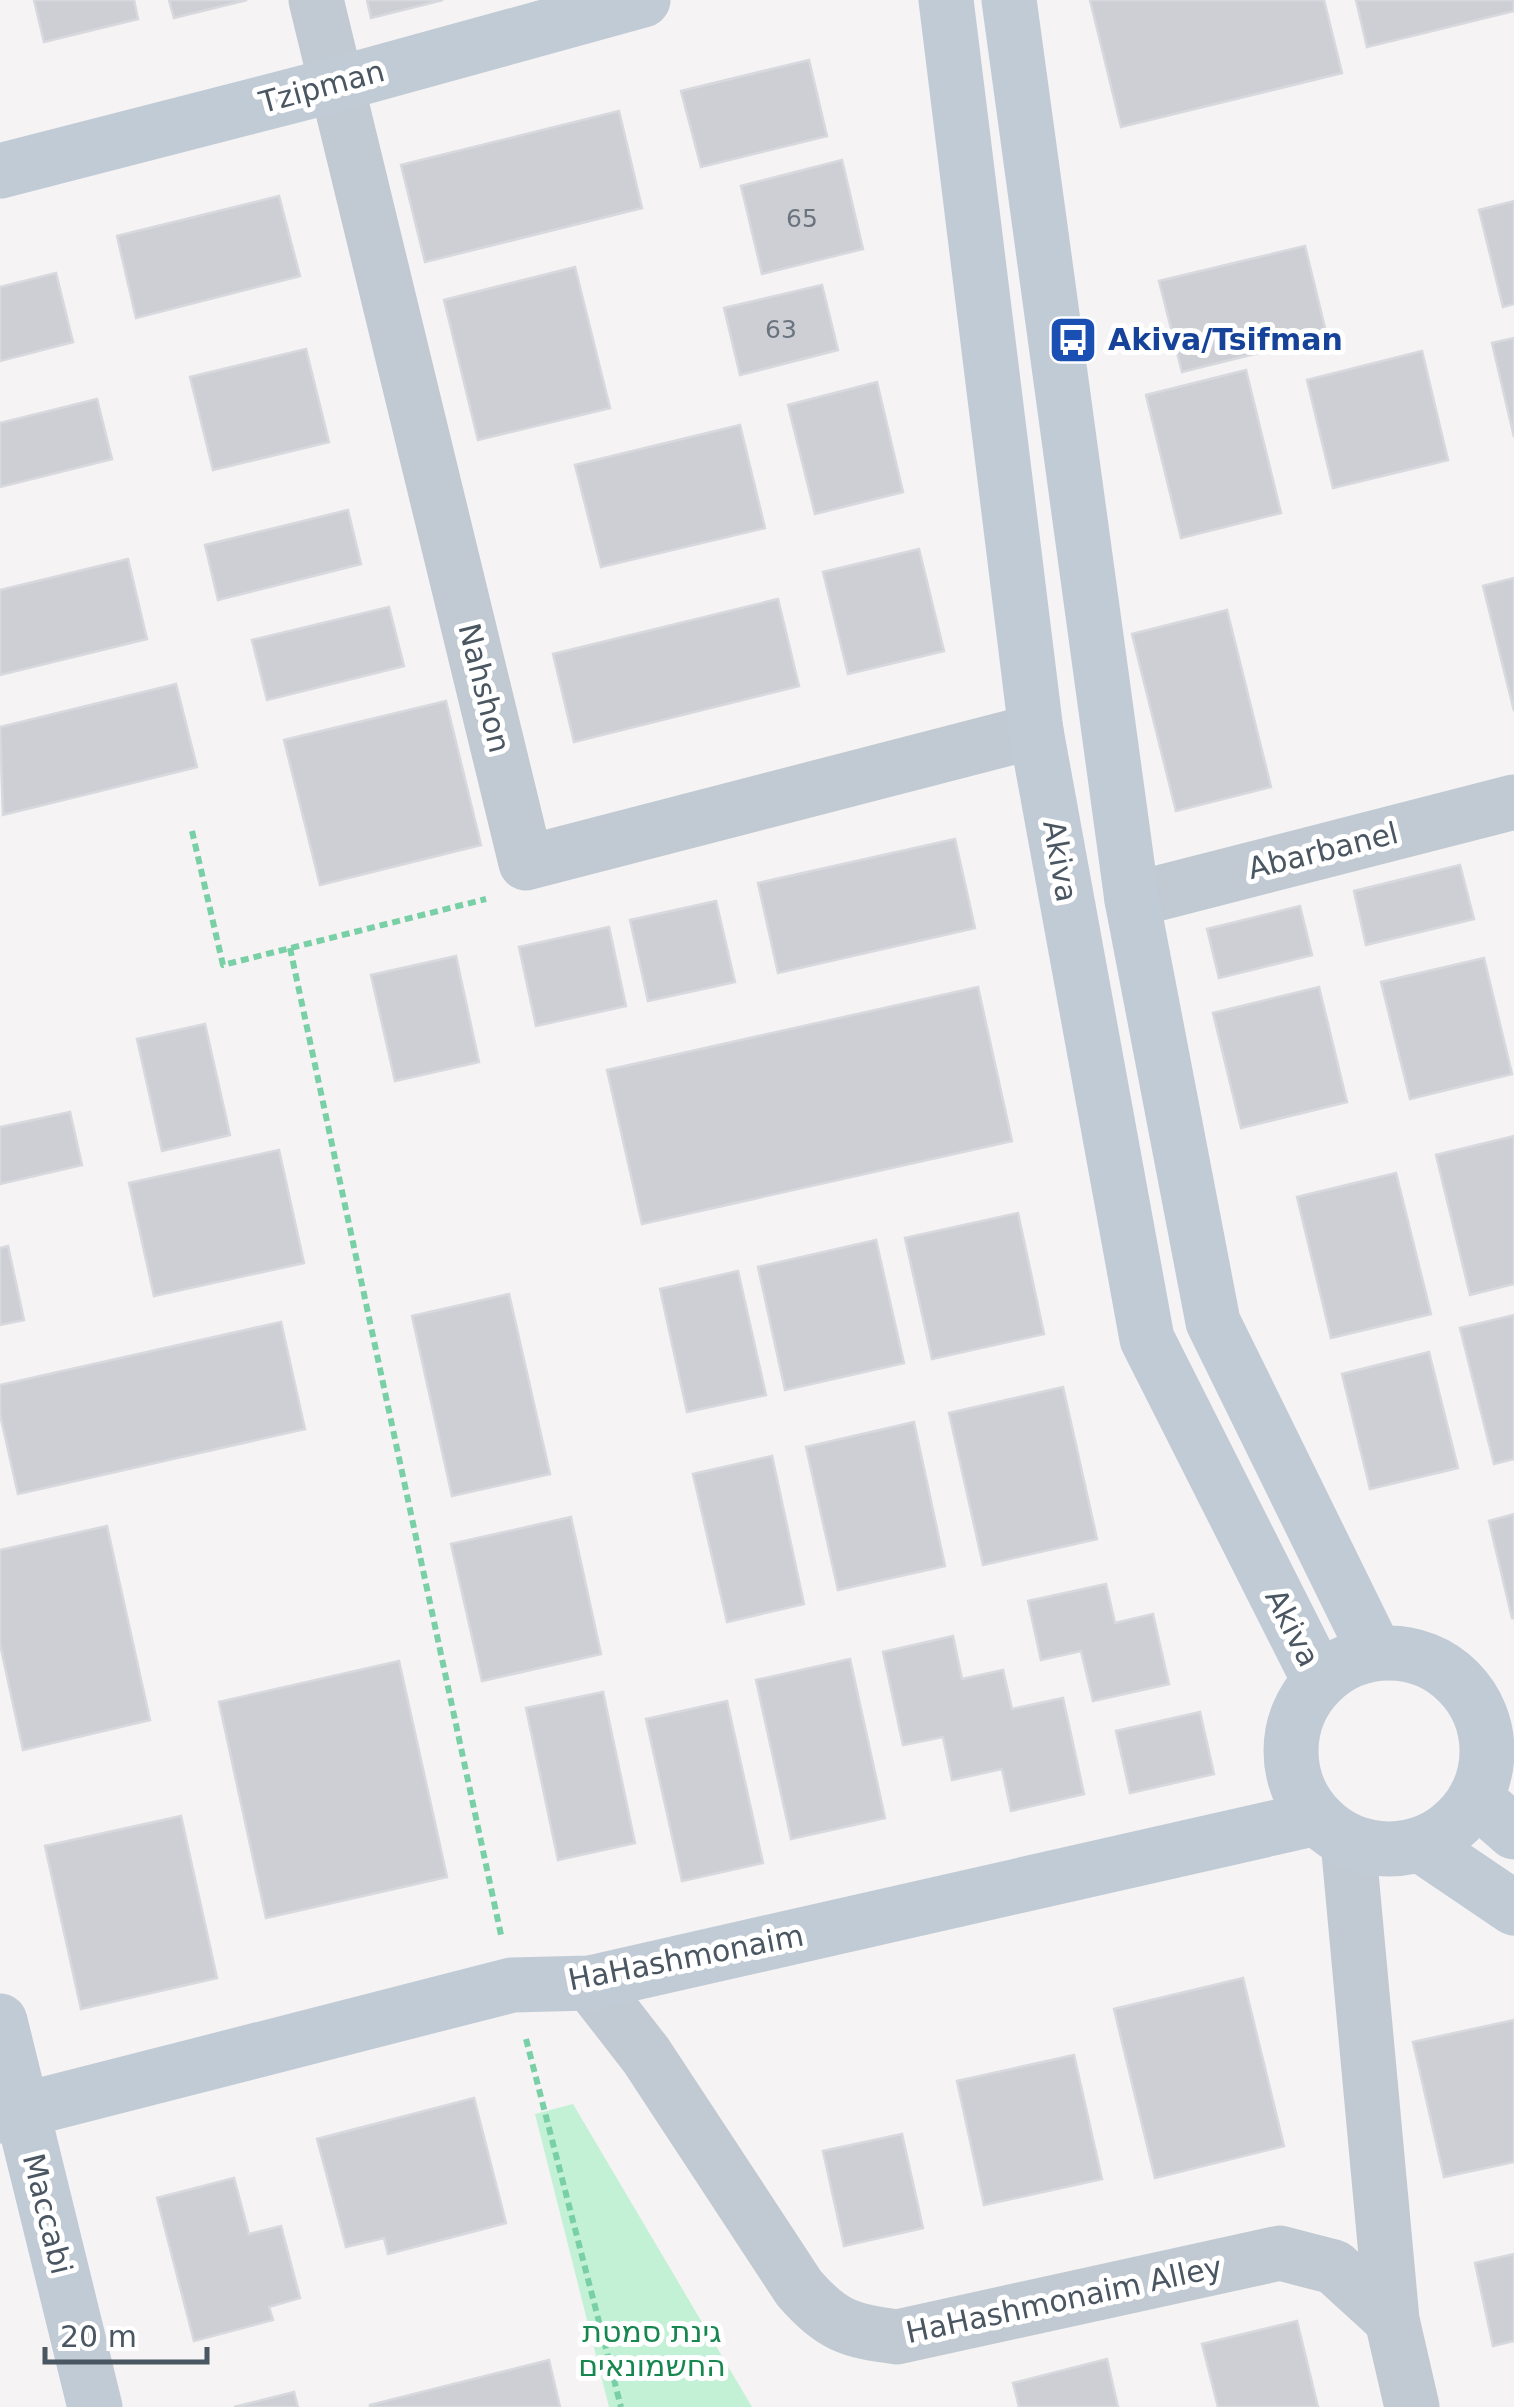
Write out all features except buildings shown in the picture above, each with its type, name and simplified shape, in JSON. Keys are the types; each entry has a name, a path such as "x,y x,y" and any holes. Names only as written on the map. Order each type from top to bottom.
{"street":[{"name":"Nahshon","path":"316,0 526,863"},
{"name":"Tzipman","path":"0,171 643,0"},
{"name":"Akiva","path":"946,0 1036,732 1147,1339 1319,1680"},
{"path":"1009,0 1132,900 1214,1322 1376,1652"},
{"path":"526,863 1036,732"},
{"name":"Abarbanel","path":"1132,900 1514,802"},
{"path":"1376,1652 1412,1653 1445,1669 1471,1695 1486,1728 1494,1815 1461,1818 1422,1845 1372,1848 1332,1830 1296,1786 1290,1749 1298,1712 1319,1680 1345,1662 1376,1652"},
{"path":"1332,1830 1392,2320 1412,2407"},
{"name":"HaHashmonaim","path":"11,2113 512,1985 590,1983 1332,1830"},
{"path":"1422,1845 1514,1908"},
{"name":"HaHashmonaim Alley","path":"590,1983 646,2055 799,2288 822,2314 860,2332 897,2337 1280,2253 1334,2266 1392,2320"},
{"name":"Maccabi","path":"0,2021 11,2113 95,2407"}],"path":[{"path":"192,831 223,965 503,894 526,863"},
{"path":"290,948 512,1985 621,2407"}],"green space":[{"name":"גינת סמטת החשמונאים","path":"573,2104 752,2407 609,2407 535,2114"}],"place":[{"name":"Akiva/Tsifman","path":"1073,340"}]}
